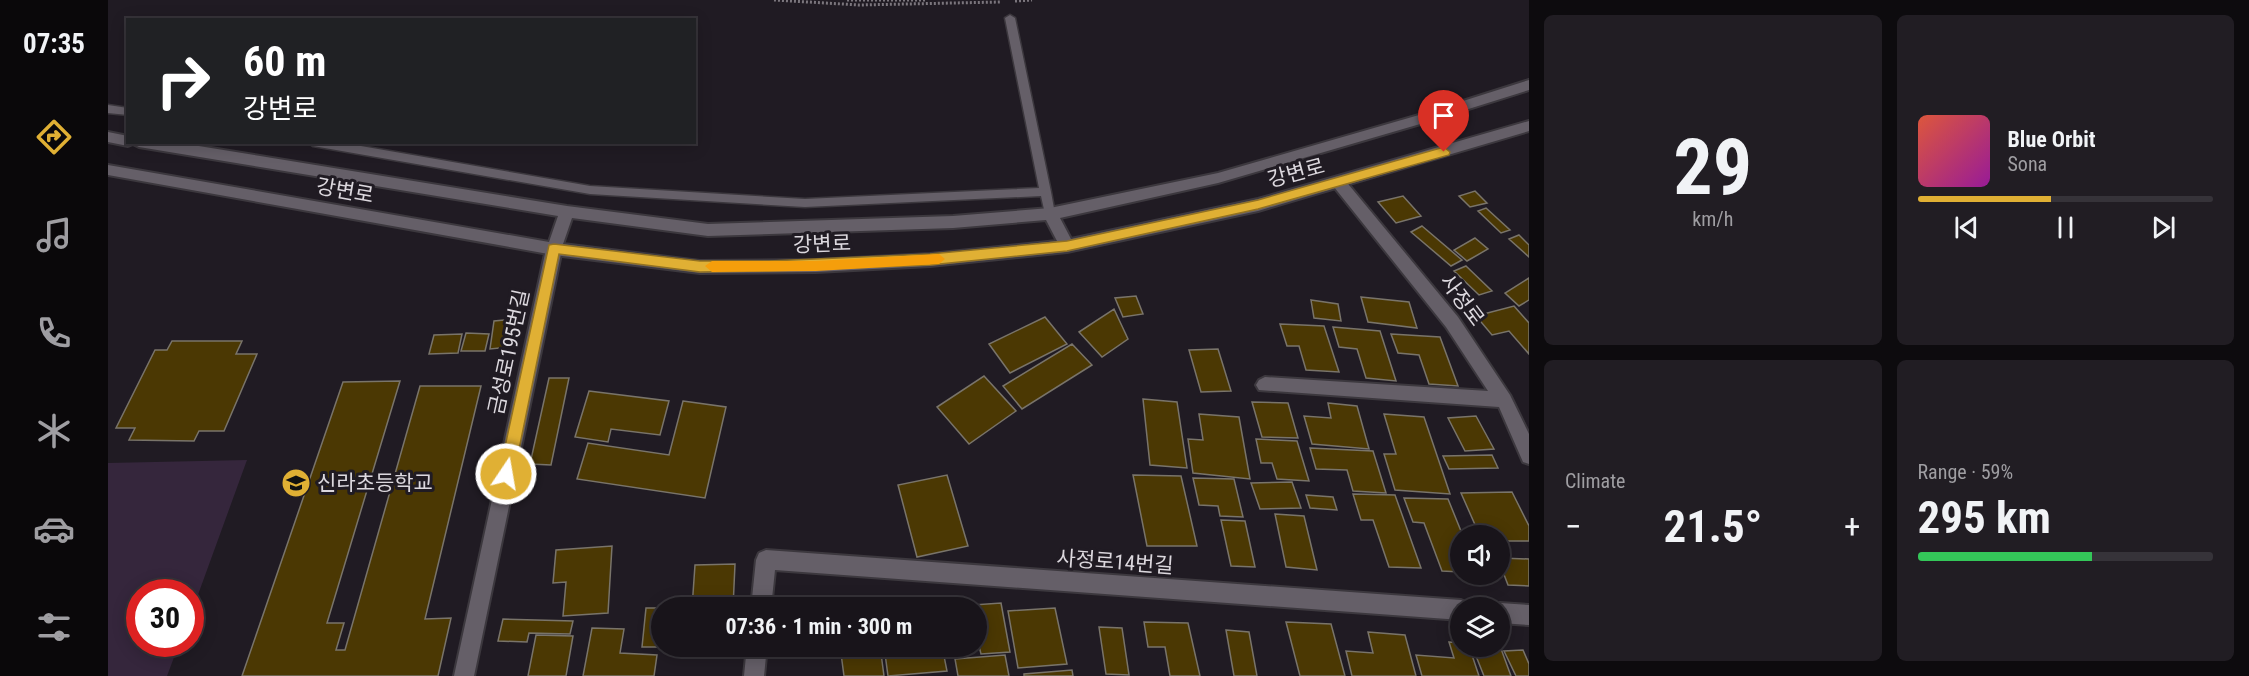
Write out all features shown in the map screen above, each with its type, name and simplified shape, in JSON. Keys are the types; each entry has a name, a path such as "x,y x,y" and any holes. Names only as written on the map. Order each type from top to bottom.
{"street":[{"name":"강변로","path":"151,144 567,212 708,230 953,222 1050,214 1218,178 1422,119 1529,85"},
{"name":"강변로","path":"108,170 554,249 700,267 804,266 930,260 1067,246 1258,204 1339,183 1529,126"},
{"path":"108,137 126,141"},
{"name":"사정로","path":"1339,183 1452,322 1511,411 1529,456"},
{"name":"금성로195번길","path":"464,676 554,249 567,212"},
{"path":"1050,214 1067,246"},
{"path":"1265,385 1504,400"},
{"name":"사정로14번길","path":"762,597 766,560 1450,609"},
{"path":"1510,614 1529,615"},
{"path":"754,676 756,657"}],"lane":[{"path":"1010,18 1050,214"},
{"path":"108,109 126,112"},
{"path":"325,144 590,190 805,203 1046,192"}],"path":[{"path":"774,0 870,5 1032,0"},
{"path":"846,0 926,0"}],"shaded area":[{"path":"247,460 204,579 126,579 126,657 174,657 167,676 108,676 108,463"}],"building":[{"path":"1475,191 1487,203 1470,207 1459,196"},
{"path":"1403,196 1421,216 1396,223 1378,202"},
{"path":"1486,208 1510,230 1501,233 1478,211"},
{"path":"1422,226 1462,260 1451,266 1411,232"},
{"path":"1519,235 1529,245 1529,257 1509,239"},
{"path":"1475,238 1488,249 1467,261 1454,250"},
{"path":"1466,266 1492,291 1479,295 1454,271"},
{"path":"1529,278 1529,300 1519,306 1505,293"},
{"path":"1136,296 1143,314 1123,317 1115,298"},
{"path":"1361,297 1409,302 1417,328 1368,322"},
{"path":"1311,300 1338,304 1341,321 1314,318"},
{"path":"1514,306 1529,323 1529,354 1509,331 1492,335 1476,316"},
{"path":"1114,309 1128,339 1102,357 1079,332"},
{"path":"1045,317 1067,344 1010,373 989,344"},
{"path":"515,319 510,347 490,349 494,321"},
{"path":"1280,324 1324,326 1339,372 1306,370 1299,346 1287,346"},
{"path":"1333,327 1380,331 1396,381 1366,378 1357,349 1339,347"},
{"path":"466,333 489,334 485,351 461,351"},
{"path":"462,334 458,353 429,354 434,335"},
{"path":"1391,334 1440,337 1458,386 1429,384 1419,355 1398,353"},
{"path":"172,341 242,341 236,354 257,354 224,431 199,431 194,441 129,440 135,428 116,428 155,350 167,350"},
{"path":"1072,344 1092,365 1022,409 1003,386"},
{"path":"1218,349 1231,391 1201,392 1189,350"},
{"path":"984,376 1016,411 969,444 937,407"},
{"path":"549,378 569,378 551,465 530,464"},
{"path":"400,381 327,623 344,623 336,650 345,650 420,386 481,386 425,619 451,618 438,676 242,676 343,382"},
{"path":"589,391 669,401 660,435 611,429 608,442 575,437"},
{"path":"1143,399 1177,402 1187,468 1150,465"},
{"path":"683,401 726,407 705,498 577,479 588,443 669,455"},
{"path":"1252,402 1288,403 1298,438 1262,437"},
{"path":"1328,403 1357,406 1369,449 1312,444 1304,416 1331,418"},
{"path":"1199,414 1239,417 1250,479 1193,473 1188,439 1203,440"},
{"path":"1384,414 1424,417 1450,494 1395,490 1384,454 1396,454"},
{"path":"1476,416 1494,449 1465,451 1448,418"},
{"path":"1256,439 1297,441 1309,481 1277,479 1272,463 1261,463"},
{"path":"1310,448 1373,451 1386,493 1353,491 1347,470 1316,469"},
{"path":"1492,455 1498,468 1449,469 1443,456"},
{"path":"947,475 968,546 917,557 898,485"},
{"path":"1133,475 1181,476 1197,546 1147,546"},
{"path":"1193,478 1234,479 1243,517 1220,516 1218,506 1199,505"},
{"path":"1292,482 1301,508 1260,509 1251,483"},
{"path":"1512,492 1529,526 1529,541 1510,541 1510,525 1475,525 1461,493"},
{"path":"1353,494 1395,495 1421,568 1389,567 1373,520 1361,520"},
{"path":"1306,495 1333,497 1337,510 1310,508"},
{"path":"1404,498 1448,499 1459,525 1450,525 1450,571 1442,571 1424,523 1413,522"},
{"path":"1275,514 1304,516 1317,570 1286,567"},
{"path":"1221,520 1245,521 1255,567 1231,566"},
{"path":"612,546 608,613 563,616 566,582 553,583 556,550"},
{"path":"1510,558 1529,559 1529,586 1508,585 1510,585"},
{"path":"735,564 734,597 693,597 695,565"},
{"path":"1001,603 1010,652 987,654 987,604"},
{"path":"646,608 651,608 651,647 642,647"},
{"path":"1055,608 1067,664 1018,668 1008,611"},
{"path":"503,619 573,621 570,634 529,633 527,642 498,641"},
{"path":"1144,622 1188,623 1200,676 1170,676 1165,647 1148,647"},
{"path":"1286,622 1331,624 1345,676 1300,676"},
{"path":"1099,627 1122,628 1129,675 1106,674"},
{"path":"592,628 624,629 620,653 657,657 654,676 583,676"},
{"path":"1226,630 1249,632 1257,676 1234,676"},
{"path":"1368,632 1405,635 1416,676 1352,676 1346,651 1373,653"},
{"path":"536,635 573,636 566,676 528,676"},
{"path":"1523,650 1529,664 1529,676 1516,676 1507,657 1510,657 1510,651"},
{"path":"1005,655 1009,676 958,676 955,659"},
{"path":"1416,655 1473,657 1479,676 1422,676"},
{"path":"841,657 881,657 884,676 844,676"},
{"path":"885,657 944,657 947,671 888,676"},
{"path":"1476,657 1504,657 1511,676 1484,676"},
{"path":"1072,670 1073,676 1024,676 1024,674"}],"slow traffic":[{"path":"712,266 816,266 939,259"}],"place":[{"name":"신라초등학교","path":"296,483"}],"route":[{"path":"506,474 554,249 700,267 816,266 930,260 1067,246 1258,204 1444,152"}]}
